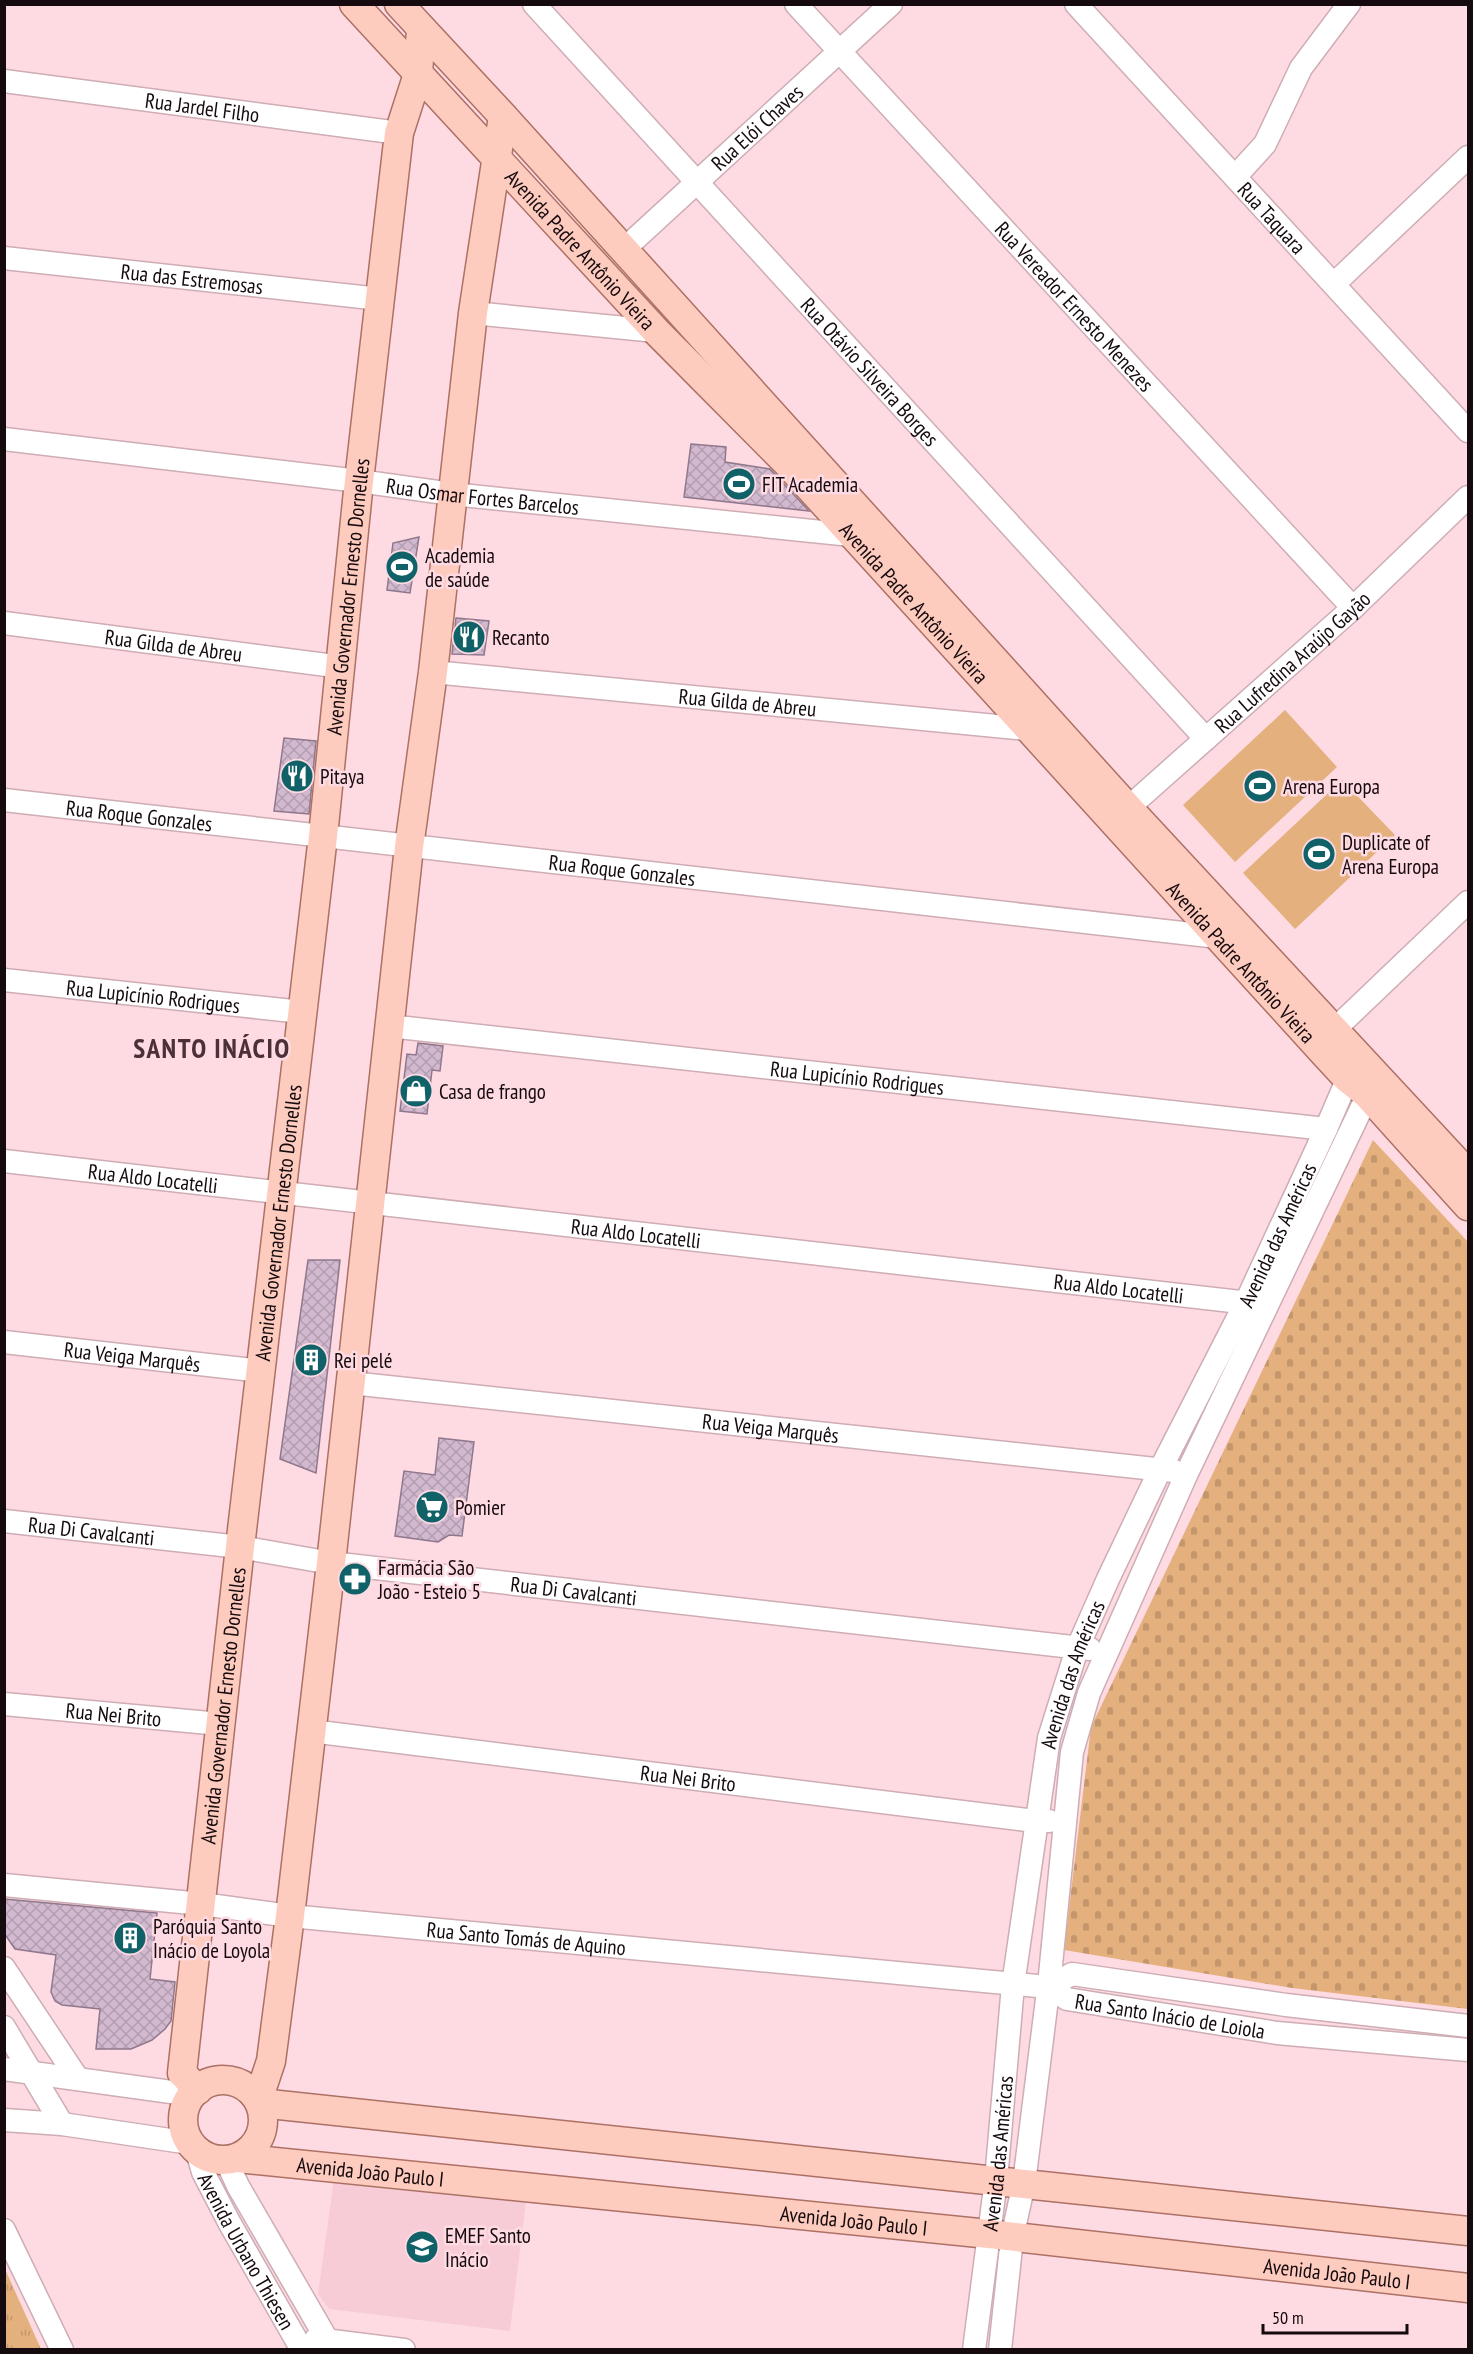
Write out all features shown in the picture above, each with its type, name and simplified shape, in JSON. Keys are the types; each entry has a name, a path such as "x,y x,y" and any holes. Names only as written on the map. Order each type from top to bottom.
{"main road":[{"name":"Avenida Padre Antônio Vieira","path":"354,4 656,331 789,465 1029,729 1122,816 1362,1076 1468,1206"},
{"name":"Avenida Padre Antônio Vieira","path":"399,4 1062,734 1122,816"},
{"name":"Avenida Governador Ernesto Dornelles","path":"195,2092 182,2073 220,1724 323,836 342,667 359,481 399,133 418,74 421,29"},
{"path":"259,2102 271,2061 290,1916 409,847 433,672 473,313 502,116"},
{"name":"Avenida Padre Antônio Vieira","path":"1362,1076 1468,1174"},
{"path":"219,2081 230,2081 250,2091 259,2102 263,2114 260,2136 247,2153 232,2159 216,2160 194,2147 185,2133 184,2114 195,2092 219,2081"},
{"path":"259,2102 1468,2231"},
{"name":"Avenida João Paulo I","path":"232,2159 1000,2236 1468,2288"}],"street":[{"name":"Rua Otávio Silveira Borges","path":"534,4 1206,739"},
{"name":"Rua Vereador Ernesto Menezes","path":"796,4 1353,608"},
{"name":"Rua Elói Chaves","path":"622,251 891,4"},
{"name":"Rua Taquara","path":"1076,4 1468,431"},
{"path":"1235,177 1265,144 1301,68 1349,4"},
{"name":"Rua Jardel Filho","path":"4,81 399,133"},
{"path":"1334,284 1468,157"},
{"name":"Rua das Estremosas","path":"4,258 380,299"},
{"path":"473,313 656,331"},
{"name":"Rua Osmar Fortes Barcelos","path":"4,439 452,494 851,534 888,542"},
{"name":"Rua Lufredina Araújo Gayão","path":"1122,816 1353,608 1468,497"},
{"name":"Rua Gilda de Abreu","path":"4,623 342,667"},
{"name":"Rua Gilda de Abreu","path":"433,672 1062,734"},
{"name":"Rua Roque Gonzales","path":"4,800 409,847 1226,930"},
{"path":"1329,1040 1468,902"},
{"name":"Rua Lupicínio Rodrigues","path":"4,980 302,1012"},
{"name":"Rua Lupicínio Rodrigues","path":"389,1026 1326,1129"},
{"name":"Avenida das Américas","path":"1000,2349 1000,2236 996,2180 1013,1985 1035,1821 1049,1738 1077,1649 1160,1470 1246,1302 1326,1129 1362,1076"},
{"name":"Avenida das Américas","path":"975,2349 1000,2236 1024,2183 1048,1987 1072,1752 1089,1693 1187,1473 1268,1305 1362,1076"},
{"name":"Rua Aldo Locatelli","path":"4,1161 1268,1305"},
{"name":"Rua Veiga Marquês","path":"4,1342 261,1371"},
{"name":"Rua Veiga Marquês","path":"351,1383 1187,1473"},
{"name":"Rua Di Cavalcanti","path":"4,1521 240,1548 331,1563 1077,1649 1108,1650"},
{"name":"Rua Nei Brito","path":"4,1704 220,1724"},
{"name":"Rua Nei Brito","path":"311,1731 1035,1821 1065,1820"},
{"name":"Rua Santo Tomás de Aquino","path":"4,1886 202,1904 290,1916 1048,1987"},
{"path":"4,1968 78,2079"},
{"name":"Rua Santo Inácio de Loiola","path":"1468,2026 1286,2005 1072,1974 1048,1987 1067,1999 1277,2033 1468,2050"},
{"path":"4,2027 62,2124"},
{"path":"4,2069 195,2092"},
{"path":"4,2120 62,2124 194,2147"},
{"name":"Avenida Urbano Thiesen","path":"194,2147 203,2172 224,2212 298,2342"},
{"name":"Avenida Urbano Thiesen","path":"232,2159 237,2186 330,2345"},
{"path":"4,2229 62,2349"},
{"path":"298,2342 404,2349"}],"shaded area":[{"name":"EMEF Santo Inácio","path":"334,2179 526,2201 510,2331 329,2309 318,2294"}],"green space":[{"name":"Arena Europa","path":"1285,710 1337,767 1235,862 1183,805"},
{"name":"Duplicate of Arena Europa","path":"1342,780 1395,835 1295,929 1243,873"},
{"path":"1373,1140 1468,1242 1468,2009 1292,1988 1064,1950 1091,1727"},
{"path":"5,2269 41,2349 5,2349"}],"building":[{"name":"FIT Academia","path":"691,444 726,447 725,462 770,469 809,511 684,497"},
{"name":"Academia de saúde","path":"419,537 410,593 387,590 393,543"},
{"name":"Recanto","path":"456,618 489,621 484,655 452,654"},
{"name":"Pitaya","path":"284,738 316,741 309,814 274,811"},
{"name":"Casa de frango","path":"418,1043 443,1046 440,1071 432,1070 427,1114 400,1111 407,1054 416,1055"},
{"name":"Rei pelé","path":"308,1260 340,1260 316,1473 280,1459"},
{"name":"Pomier","path":"439,1438 474,1442 462,1536 449,1535 438,1542 395,1536 404,1471 435,1475"},
{"path":"4,1899 157,1913 150,1979 175,1982 171,2021 165,2029 152,2040 131,2049 96,2049 100,2009 62,2005 55,2001 51,1992 56,1955 15,1949 4,1933"}],"place":[{"name":"FIT Academia","path":"739,484"},
{"name":"Academia de saúde","path":"402,567"},
{"name":"Recanto","path":"469,637"},
{"name":"Pitaya","path":"297,776"},
{"name":"Arena Europa","path":"1260,786"},
{"name":"Duplicate of Arena Europa","path":"1319,854"},
{"name":"Casa de frango","path":"416,1091"},
{"name":"Rei pelé","path":"311,1360"},
{"name":"Pomier","path":"432,1507"},
{"name":"Farmácia São João - Esteio 5","path":"355,1579"},
{"name":"Paróquia Santo Inácio de Loyola","path":"130,1938"},
{"name":"EMEF Santo Inácio","path":"422,2247"}],"district":[{"name":"SANTO INÁCIO","path":"212,1048"}]}
